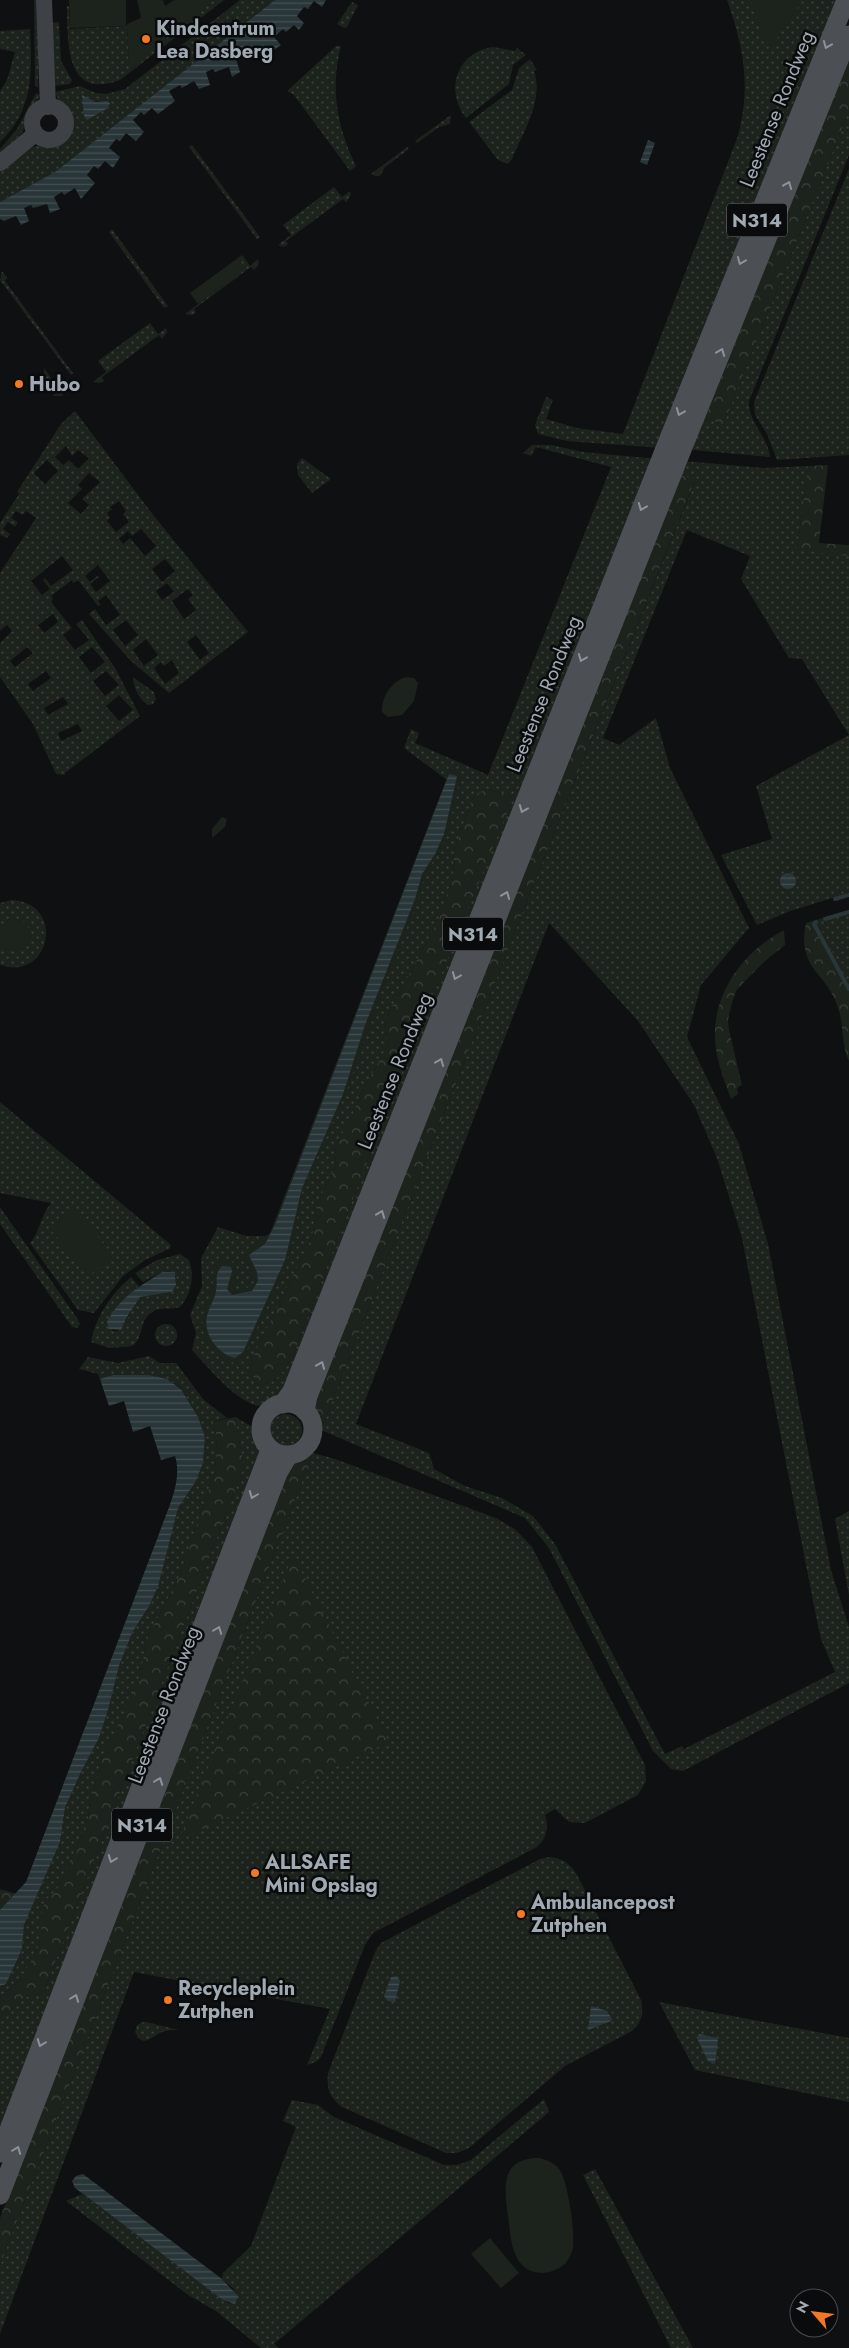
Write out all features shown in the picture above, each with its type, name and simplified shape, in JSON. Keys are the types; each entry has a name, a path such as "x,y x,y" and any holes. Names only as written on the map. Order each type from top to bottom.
{"main road":[{"name":"Leestense Rondweg","path":"305,1411 316,1378 846,0"},
{"name":"Leestense Rondweg","path":"676,443 849,35"},
{"name":"Leestense Rondweg","path":"283,1404 296,1382 668,464"},
{"path":"283,1404 294,1404 305,1411"},
{"name":"N314","path":"283,1404 268,1411 262,1424 261,1435 279,1453 301,1451 312,1437 313,1427 305,1411"},
{"name":"Leestense Rondweg","path":"0,2153 279,1453"},
{"name":"Leestense Rondweg","path":"0,2195 274,1483 279,1453"}],"street":[{"path":"44,0 48,106"},
{"path":"48,106 61,112 65,117 64,131 54,140 46,140 35,134 32,119 41,108 48,106"},
{"path":"0,163 35,134"}],"green space":[{"path":"34,0 39,0 38,87 35,86"},
{"path":"69,0 126,0 126,26 70,28"},
{"name":"Kindcentrum Lea Dasberg","path":"137,0 163,0 165,6 174,0 214,0 129,67 127,24 141,18"},
{"path":"214,0 224,0 120,80 102,84 88,82 79,75 73,64 69,50 67,6 69,6 70,29 127,26 129,66"},
{"path":"240,0 275,0 55,172 0,202 0,169 28,149 34,146 47,147 58,144 69,133 71,128 70,114 55,92 80,86 96,93 106,94 125,89","holes":["85,95 88,100 102,102 84,116"]},
{"path":"727,0 841,0 661,448 567,441 538,434 535,425 546,397 553,400 546,419 577,428 623,434 738,136 744,100 744,67 738,34"},
{"path":"751,0 803,0 770,49 764,40"},
{"path":"352,2 358,5 347,27 344,28 337,24"},
{"path":"59,22 61,61 72,80 70,84 55,86 51,23"},
{"path":"30,29 30,75 25,104 11,130 0,142 0,91 7,80 15,52 0,49 0,31"},
{"path":"849,42 849,111 723,425 699,415"},
{"path":"336,46 341,46 336,77 337,107 344,137 356,166 350,171 294,95 287,91"},
{"path":"493,47 515,51 517,48 526,55 513,65 509,84 466,118 459,107 456,96 455,85 458,74 470,56 481,50"},
{"path":"530,59 537,70 534,71 536,93 534,105 531,116 508,164 498,160 469,122 512,90 519,68"},
{"path":"36,93 40,95 29,114 22,133 0,156 0,149 17,129"},
{"path":"849,111 849,155 749,401 752,416 766,442 770,457 693,450 689,443 699,415 723,425"},
{"path":"451,115 450,124 439,127 417,143 415,141"},
{"path":"192,145 260,237 257,239 189,147"},
{"path":"407,147 409,149 385,167 380,176 371,174"},
{"path":"849,169 849,455 777,460 767,434 755,415 754,402"},
{"path":"334,187 342,197 350,191 351,195 346,202 343,199 286,241 288,244 284,247 278,245 291,235 283,225"},
{"path":"112,229 168,306 164,308 109,232"},
{"path":"242,255 250,266 258,259 259,264 254,270 251,267 194,309 196,313 192,315 185,314 245,269 238,258"},
{"path":"238,258 246,269 198,304 190,293"},
{"path":"2,271 7,278 5,281 73,373 71,375 0,280"},
{"path":"150,323 158,334 166,328 167,332 162,339 159,335 102,377 104,381 100,383 93,382 106,372 98,361"},
{"path":"44,368 62,396 52,396 58,391 52,382 44,385"},
{"path":"75,411 154,516 248,632 169,693 131,661 89,614 95,609 106,625 120,615 106,595 98,601 101,605 98,606 78,580 74,583 72,580 51,596 53,599 51,602 72,628 63,635 75,650 89,640 76,624 82,620 115,668 140,716 65,773 65,775 56,774 33,724 0,677 0,643 12,631 7,625 0,631 0,573 36,518 26,511 22,515 16,511 11,518 18,522 15,527 8,522 3,529 10,534 7,538 0,535 0,523 19,494 17,492 61,424","holes":["66,446 72,456 78,450 89,458 78,469 69,460 63,465 55,457","47,460 58,471 45,484 34,473","89,473 100,482 82,499 89,505 81,514 68,503 82,489 78,485","119,501 126,511 123,514 129,522 116,532 107,521 110,518 107,513 112,509 110,507","141,529 156,546 145,556 130,538 123,544 119,539 128,531 132,536","62,556 73,570 51,586 45,578 43,580 50,589 42,595 31,581","165,559 175,571 162,582 152,569","98,565 110,581 96,592 90,584 99,577 97,576 90,582 85,576","167,583 174,592 162,600 156,591","188,589 193,595 188,599 196,610 184,619 172,601","53,614 58,622 44,633 38,625","126,620 138,635 125,646 113,630","196,635 209,653 200,660 187,642","146,639 158,655 144,666 133,650","27,647 33,653 15,667 10,661","92,647 105,662 91,673 79,657","172,660 179,673 165,684 154,668 161,662 164,666","46,671 51,678 33,691 28,684","106,671 119,685 105,696 93,681","119,695 133,710 119,721 106,706","63,697 68,704 48,715 44,708","78,724 82,731 61,741 58,733"]},
{"path":"532,445 551,445 583,452 657,459 554,717 530,765 521,790 515,817 291,1381 282,1397 263,1406 252,1404 223,1384 192,1350 196,1333 190,1315 202,1286 201,1258 218,1227 246,1236 270,1236 265,1244 249,1255 258,1281 249,1291 241,1295 228,1292 232,1271 228,1265 219,1270 218,1273 216,1293 207,1315 207,1329 217,1347 228,1356 235,1358 243,1352 285,1260 302,1188 343,1094 365,1025 415,899 422,874 435,854 444,834 457,776 450,774 447,780 404,748 411,729 419,733 415,743 488,775 611,467 536,447 531,456 523,453","holes":["487,790 500,792 512,798 398,1081 292,1358 282,1373 274,1380 269,1383 257,1384 250,1370 252,1359 312,1237 318,1202 335,1168 336,1143 350,1122 360,1095 388,1045 385,1022 390,1010 438,921 453,879 454,851 472,799 479,792"]},
{"path":"302,458 331,479 312,493 298,475 297,464"},
{"path":"683,461 763,468 808,466 797,550 849,545 849,735 802,659 789,658 741,579 750,556 687,530 603,738 619,745 656,718 670,768 749,928 701,985 687,1037 739,1144 768,1244 831,1570 849,1627 849,1683 683,1771 671,1769 653,1751 549,1548 525,1518 321,1430 523,911 695,481 678,474","holes":["549,923 638,1021 694,1105 717,1158 742,1238 817,1621 821,1639 835,1672 684,1749 682,1746 665,1754 555,1544 533,1516 502,1498 465,1486 434,1469 429,1453 356,1424"]},
{"path":"828,465 819,543 849,545 849,556 797,550 808,466"},
{"path":"678,474 695,480 523,911 321,1430 315,1414 309,1407"},
{"path":"133,677 154,692 156,699 153,704 148,705 139,696"},
{"path":"406,677 414,678 418,683 414,701 402,715 388,717 382,712 385,695 396,682"},
{"path":"849,735 849,893 790,911 757,925 721,855 772,839 756,786"},
{"path":"450,770 461,773 447,836 425,876 416,906 402,939 400,952 387,976 345,1095 303,1188 292,1244 283,1272 241,1363 224,1360 211,1349 206,1341 202,1324 212,1290 214,1267 216,1263 226,1260 234,1263 236,1269 232,1289 244,1289 254,1282 249,1265 244,1257 246,1250 270,1233"},
{"path":"487,790 500,792 513,798 398,1081 292,1358 282,1373 274,1380 269,1383 257,1384 250,1370 252,1359 312,1237 318,1202 335,1168 336,1143 350,1122 360,1095 388,1045 385,1022 390,1010 438,921 453,879 454,851 472,799 479,792"},
{"path":"222,817 227,819 225,827 212,838 212,829"},
{"path":"12,900 29,904 40,914 45,926 45,940 40,953 31,962 17,967 0,965 0,903"},
{"path":"849,910 849,986 816,920"},
{"path":"14,919 25,924 30,935 25,946 14,951 3,946 -2,935 3,924"},
{"path":"816,920 849,986 849,1061 846,1055 841,1017 834,998 809,962 806,952 804,939 806,923"},
{"path":"784,930 785,945 766,960 736,991 731,1006 728,1020 729,1030 742,1085 737,1088 738,1094 731,1099 718,1061 715,1035 716,1016 722,998 740,966 753,952"},
{"path":"0,1102 171,1245 169,1249 145,1260 123,1276 94,1313 78,1310 30,1243 51,1203 0,1193"},
{"path":"0,1207 77,1318 80,1324 77,1328 72,1327 0,1224"},
{"path":"74,1209 113,1255 89,1276 50,1229"},
{"path":"180,1254 189,1260 192,1279 187,1297 180,1307 159,1309 150,1313 146,1317 137,1342 133,1346 110,1348 91,1342 93,1332 105,1306 131,1277 139,1286 114,1311 112,1331 118,1331 140,1297 172,1292 176,1285 176,1276 162,1272 143,1282 135,1273 157,1260"},
{"path":"166,1324 174,1327 177,1335 174,1343 166,1346 158,1343 155,1335 158,1327"},
{"path":"149,1356 160,1363 176,1363 203,1399 227,1418 213,1422 217,1438 215,1471 180,1575 146,1640 136,1689 104,1753 90,1801 88,1818 79,1841 57,1890 47,1899 43,1910 41,1936 37,1951 20,1980 0,1998 0,1986 6,1984 22,1949 24,1925 60,1842 65,1809 81,1772 99,1738 119,1666 132,1633 149,1606 178,1508 196,1481 203,1463 205,1437 198,1417 181,1388 167,1379 149,1375 113,1375 100,1379 98,1374 79,1369 88,1357 118,1363"},
{"path":"286,1414 292,1415 297,1419 301,1424 301,1436 297,1441 292,1445 286,1446 280,1445 275,1441 271,1436 270,1430 271,1424 275,1419 280,1415"},
{"path":"235,1417 253,1427 262,1450 0,2143 0,2018 25,1997 43,1994 244,1467"},
{"path":"235,1417 244,1467 43,1994 25,1997 0,2018 0,1998 20,1980 37,1951 41,1936 42,1910 47,1899 57,1889 79,1841 88,1818 90,1801 104,1753 136,1688 142,1667 146,1640 180,1575 215,1471 217,1438 213,1422"},
{"path":"313,1453 332,1458 496,1518 516,1530 532,1547 645,1765 646,1781 638,1795 585,1823 569,1822 555,1809 545,1815 546,1832 543,1840 537,1847 373,1933 365,1945 321,2057 316,2062 307,2065 330,2009 134,1972 0,2334 0,2265"},
{"path":"313,1453 0,2265 0,2218 289,1462 297,1461"},
{"path":"849,1511 849,1595 835,1519"},
{"path":"293,1555 389,1742 179,1840"},
{"path":"550,1857 565,1862 576,1873 641,2000 641,2017 635,2028 565,2066 469,2148 457,2153 446,2153 338,2104 328,2088 328,2073 375,1952 381,1943 540,1859"},
{"path":"0,1889 17,1894 0,1910"},
{"path":"659,2002 849,2038 849,2102 695,2070"},
{"path":"143,2022 179,2030 164,2031 144,2041 135,2032 137,2025"},
{"path":"544,2099 549,2112 274,2344 278,2348 261,2348 216,2311 188,2295 66,2201 82,2194 230,2304 234,2289 222,2279 223,2273 251,2246 296,2127 283,2121 292,2100 318,2105 334,2117 444,2165 457,2165 471,2160"},
{"path":"539,2158 554,2165 562,2175 570,2206 573,2240 572,2251 565,2264 553,2271 541,2273 531,2271 524,2266 514,2252 506,2195 507,2176 511,2169 517,2163 526,2159"},
{"path":"595,2169 693,2348 671,2348 583,2175"},
{"path":"490,2238 519,2273 501,2288 471,2254"}],"shaded area":[{"path":"275,0 326,0 322,7 314,1 308,9 304,7 297,16 304,23 299,30 294,25 286,32 283,29 274,37 281,45 264,57 261,52 251,56 248,53 236,59 240,72 232,77 229,67 215,72 213,69 206,72 210,85 199,89 194,81 182,88 180,85 169,91 175,101 158,114 152,108 144,115 141,112 133,120 144,132 136,141 126,133 120,141 116,139 109,148 120,157 113,168 105,161 98,169 94,166 87,175 95,183 81,199 75,188 64,195 62,192 54,197 60,209 50,213 47,204 33,208 31,205 24,208 29,221 21,225 16,216 4,221 0,219 0,202 55,172"},
{"path":"82,95 96,102 107,101 110,103 108,108 87,120 84,116"},
{"path":"648,140 655,143 647,165 640,162"},
{"path":"449,774 457,776 444,834 435,854 422,874 415,899 365,1025 343,1094 302,1188 285,1260 243,1352 235,1358 228,1356 212,1341 206,1320 217,1287 218,1272 222,1266 231,1267 232,1271 227,1289 232,1295 252,1291 258,1281 257,1272 249,1255 265,1244 275,1225"},
{"path":"785,873 791,873 796,878 794,887 785,889 780,884 780,878"},
{"path":"162,1272 175,1272 176,1285 172,1292 140,1297 121,1330 109,1329 107,1322 118,1305 131,1293"},
{"path":"113,1375 149,1375 167,1379 181,1389 198,1417 205,1437 203,1463 196,1481 178,1508 158,1586 149,1606 132,1633 119,1666 99,1738 65,1808 60,1842 24,1925 22,1949 6,1984 0,1986 0,1910 26,1882 176,1485 177,1466 175,1456 161,1460 150,1426 133,1432 124,1401 109,1406 100,1379"},
{"path":"397,1976 400,1981 395,2002 388,2001 384,1996 391,1977"},
{"path":"591,2006 607,2011 612,2019 611,2021 588,2030"},
{"path":"699,2034 717,2038 715,2064 708,2061 697,2038"},
{"path":"83,2174 222,2279 238,2296 235,2304 223,2300 75,2188 72,2181 76,2176"}],"waterway":[{"path":"835,899 849,895"},
{"path":"825,919 849,912"},
{"path":"816,922 814,924 849,989"}],"place":[{"name":"Kindcentrum Lea Dasberg","path":"146,39"},
{"name":"Hubo","path":"19,384"},
{"name":"ALLSAFE Mini Opslag","path":"255,1873"},
{"name":"Ambulancepost Zutphen","path":"521,1914"},
{"name":"Recycleplein Zutphen","path":"168,2000"}]}
